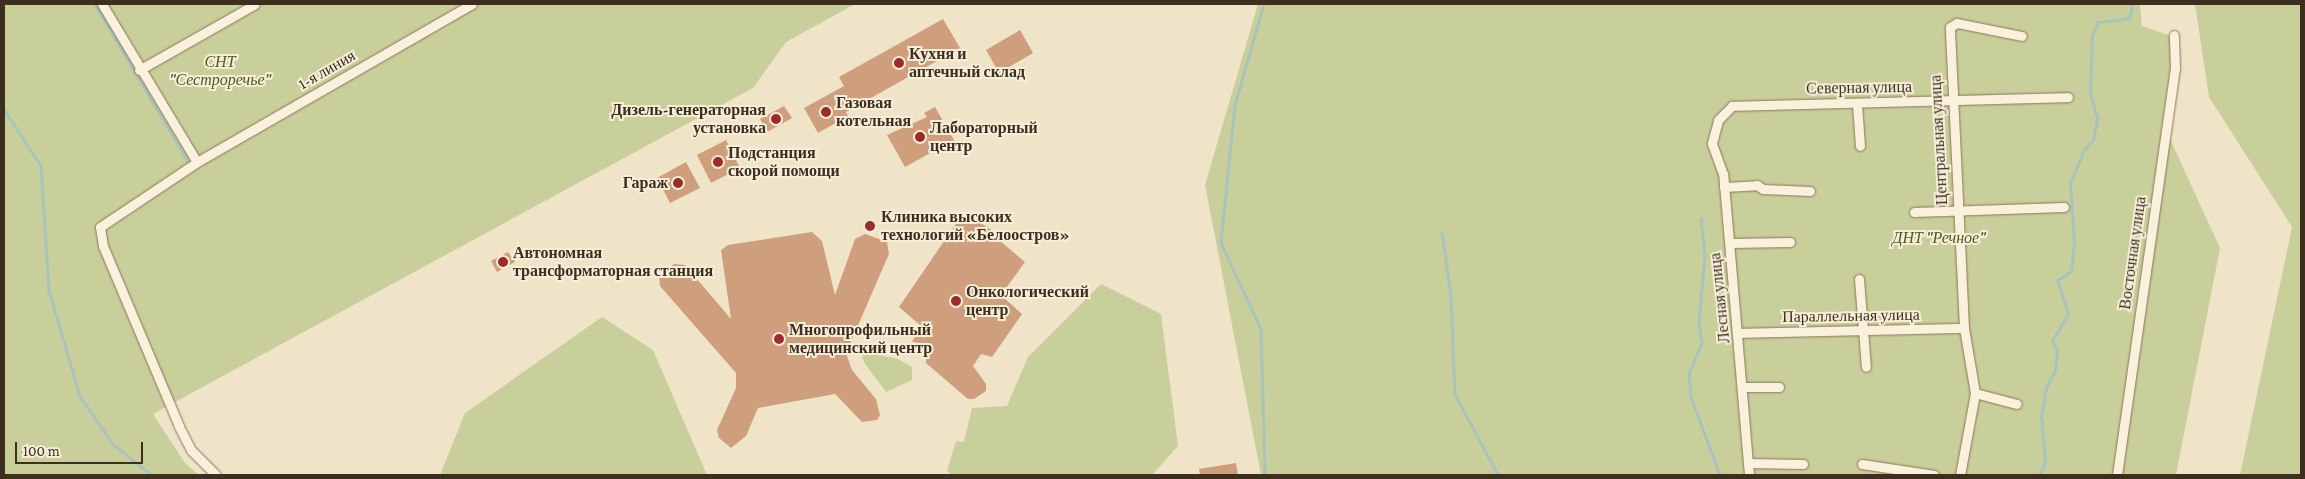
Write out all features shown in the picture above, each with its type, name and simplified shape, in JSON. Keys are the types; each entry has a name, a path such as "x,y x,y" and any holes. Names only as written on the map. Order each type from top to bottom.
{"street":[{"path":"102,4 139,70 197,162"},
{"path":"139,70 255,4"},
{"name":"1-я линия","path":"216,475 192,450 179,426 110,263 100,227 197,162 472,4"},
{"name":"Центральная улица","path":"1960,475 1975,393 1964,328 1949,34 1952,23 2022,36"},
{"name":"Восточная улица","path":"2117,475 2175,68 2174,35"},
{"name":"Северная улица","path":"1718,120 1732,106 1952,102 2068,97"},
{"path":"1857,104 1860,146"},
{"name":"Лесная улица","path":"1718,120 1712,143 1724,187 1739,333 1748,475"},
{"path":"1724,187 1757,185 1763,189 1810,191"},
{"path":"1914,212 2064,207"},
{"path":"1730,243 1790,242"},
{"path":"1859,279 1866,367"},
{"name":"Параллельная улица","path":"1739,333 1964,328"},
{"path":"1743,387 1779,387"},
{"path":"1975,393 2017,404"},
{"path":"1748,463 1803,464"},
{"path":"1862,464 1934,475"}],"green space":[{"name":"СНТ \"Сестроречье\"","path":"4,4 855,4 786,42 753,88 153,414 185,463 199,475 4,475"},
{"name":"ДНТ \"Речное\"","path":"1258,4 2140,4 2142,26 2174,37 2166,130 2220,248 2176,475 1261,475 1205,185"},
{"path":"2195,4 2301,4 2301,475 2240,475 2292,227 2209,97"},
{"path":"1101,284 1161,314 1178,446 1152,475 952,475 947,471 956,441 964,442 972,408 1007,406 1028,357"},
{"path":"602,317 653,350 707,475 440,475 465,413"},
{"path":"865,352 898,359 912,367 912,380 886,392 865,364 862,357"}],"building":[{"name":"Кухня и аптечный склад","path":"943,19 960,48 846,112 848,116 818,133 804,108 844,86 839,77"},
{"path":"1020,30 1033,53 999,73 986,50"},
{"name":"Дизель-генераторная установка","path":"784,106 792,118 767,132 760,119"},
{"name":"Лабораторный центр","path":"935,107 954,140 905,167 887,135 927,117 924,113"},
{"name":"Подстанция скорой помощи","path":"726,140 740,168 711,183 697,155"},
{"name":"Гараж","path":"686,162 700,188 670,203 657,178"},
{"name":"Онкологический центр","path":"964,212 999,235 999,240 1025,262 1001,295 1022,314 992,357 981,354 973,366 986,384 986,391 974,399 968,399 926,363 927,344 912,342 921,326 899,307"},
{"name":"Многопрофильный медицинский центр","path":"812,232 822,241 835,295 855,239 865,234 887,242 889,254 846,353 852,370 876,399 880,415 877,420 862,422 835,394 758,408 746,436 731,448 719,438 717,430 736,388 736,373 660,286 659,276 674,264 685,265 731,319 721,250 728,245"},
{"name":"Автономная трансформаторная станция","path":"508,252 515,262 497,272 491,261"},
{"path":"1236,463 1238,475 1200,475 1199,469"}],"waterway":[{"path":"95,4 188,161"},
{"path":"1264,4 1235,105 1221,243 1261,329 1265,475"},
{"path":"2039,475 2045,462 2041,416 2046,388 2055,370 2057,352 2052,341 2068,314 2057,281 2071,271 2074,241 2070,184 2084,150 2093,140 2097,119 2090,92 2092,35 2098,22 2129,18 2133,4"},
{"path":"4,109 41,166 49,290 80,396 113,444 152,475"},
{"path":"1701,218 1705,257 1699,323 1702,343 1689,373 1691,397 1720,475"},
{"path":"1442,232 1451,296 1455,394 1498,475"}],"place":[{"name":"Кухня и аптечный склад","path":"899,63"},
{"name":"Газовая котельная","path":"826,112"},
{"name":"Дизель-генераторная установка","path":"776,119"},
{"name":"Лабораторный центр","path":"920,137"},
{"name":"Подстанция скорой помощи","path":"718,162"},
{"name":"Гараж","path":"678,183"},
{"name":"Клиника высоких технологий «Белоостров»","path":"870,226"},
{"name":"Автономная трансформаторная станция","path":"503,262"},
{"name":"Онкологический центр","path":"956,301"},
{"name":"Многопрофильный медицинский центр","path":"779,339"}]}
